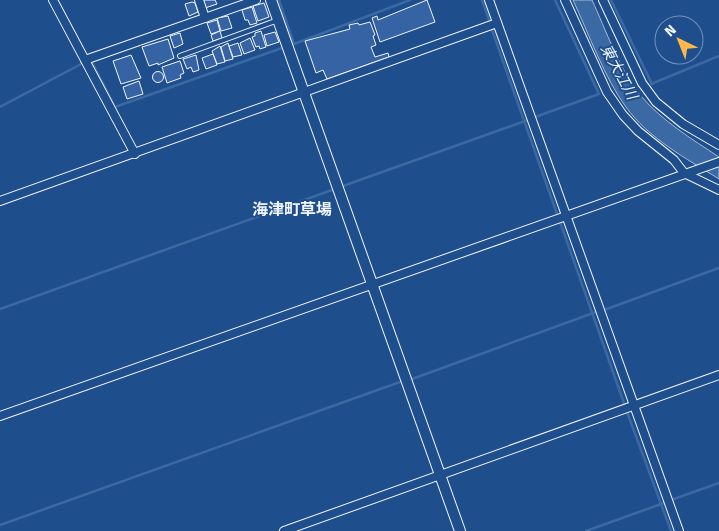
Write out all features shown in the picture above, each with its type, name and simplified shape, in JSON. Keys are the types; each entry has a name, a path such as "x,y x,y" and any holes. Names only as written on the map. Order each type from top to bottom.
{"street":[{"path":"53,0 135,154"},
{"path":"199,0 205,18"},
{"path":"85,60 256,0"},
{"path":"271,0 460,531"},
{"path":"489,0 679,531"},
{"path":"565,0 607,92 616,104 638,131 688,172 719,190"},
{"path":"603,0 642,83 656,102 683,124 719,145"},
{"path":"0,201 497,23"},
{"path":"0,416 566,214 719,162"},
{"path":"284,531 719,375"}],"lane":[{"path":"180,56 278,20"}],"water":[{"name":"東大江川","path":"573,0 592,0 620,63 641,96 668,122 719,157 719,179 681,156 645,129 626,107 618,96 597,55"}],"building":[{"path":"215,0 217,4 205,8 203,1"},
{"path":"427,0 435,22 380,42 372,18 377,16 378,20"},
{"path":"195,3 198,12 189,16 185,4"},
{"path":"264,3 269,17 258,21 253,6"},
{"path":"252,7 257,23 250,25 248,20 245,20 242,10"},
{"path":"228,16 232,28 221,31 217,18"},
{"path":"217,20 220,31 211,34 207,23"},
{"path":"370,22 375,35 373,36 376,45 371,47 375,57 388,53 389,57 327,79 323,70 316,73 305,41 350,29 349,25"},
{"path":"220,31 222,38 213,41 211,35"},
{"path":"261,31 266,47 260,49 259,46 256,47 252,37 255,36 255,33"},
{"path":"275,32 279,42 267,46 264,35"},
{"path":"180,33 183,44 174,48 170,36"},
{"path":"250,38 255,50 244,54 240,43"},
{"path":"168,39 174,58 158,65 158,63 149,66 142,47"},
{"path":"228,43 233,59 225,61 221,47"},
{"path":"238,43 242,55 233,57 229,46"},
{"path":"220,46 225,62 217,64 212,51"},
{"path":"213,54 217,65 206,69 202,58"},
{"path":"131,55 141,78 121,84 113,61"},
{"path":"196,55 199,70 193,72 191,67 187,69 183,59"},
{"path":"180,61 184,73 180,75 181,78 167,83 162,67"},
{"path":"156,72 160,72 163,77 162,81 156,82 153,79 153,75"},
{"path":"139,81 143,94 127,99 123,87"}],"waterway":[{"path":"279,0 294,44 410,0"},
{"path":"482,0 490,23"},
{"path":"535,117 599,94 555,0"},
{"path":"611,0 652,84"},
{"path":"492,30 557,214"},
{"path":"90,63 93,64 115,107 282,48"},
{"path":"651,84 719,56"},
{"path":"0,107 83,63"},
{"path":"343,186 528,120"},
{"path":"0,309 332,190"},
{"path":"560,222 625,406"},
{"path":"604,310 719,268"},
{"path":"412,379 596,312"},
{"path":"0,525 400,382"},
{"path":"627,412 671,531"},
{"path":"671,500 719,483"},
{"path":"586,531 664,503"}],"district":[{"name":"海津町草場","path":"292,209"}]}
